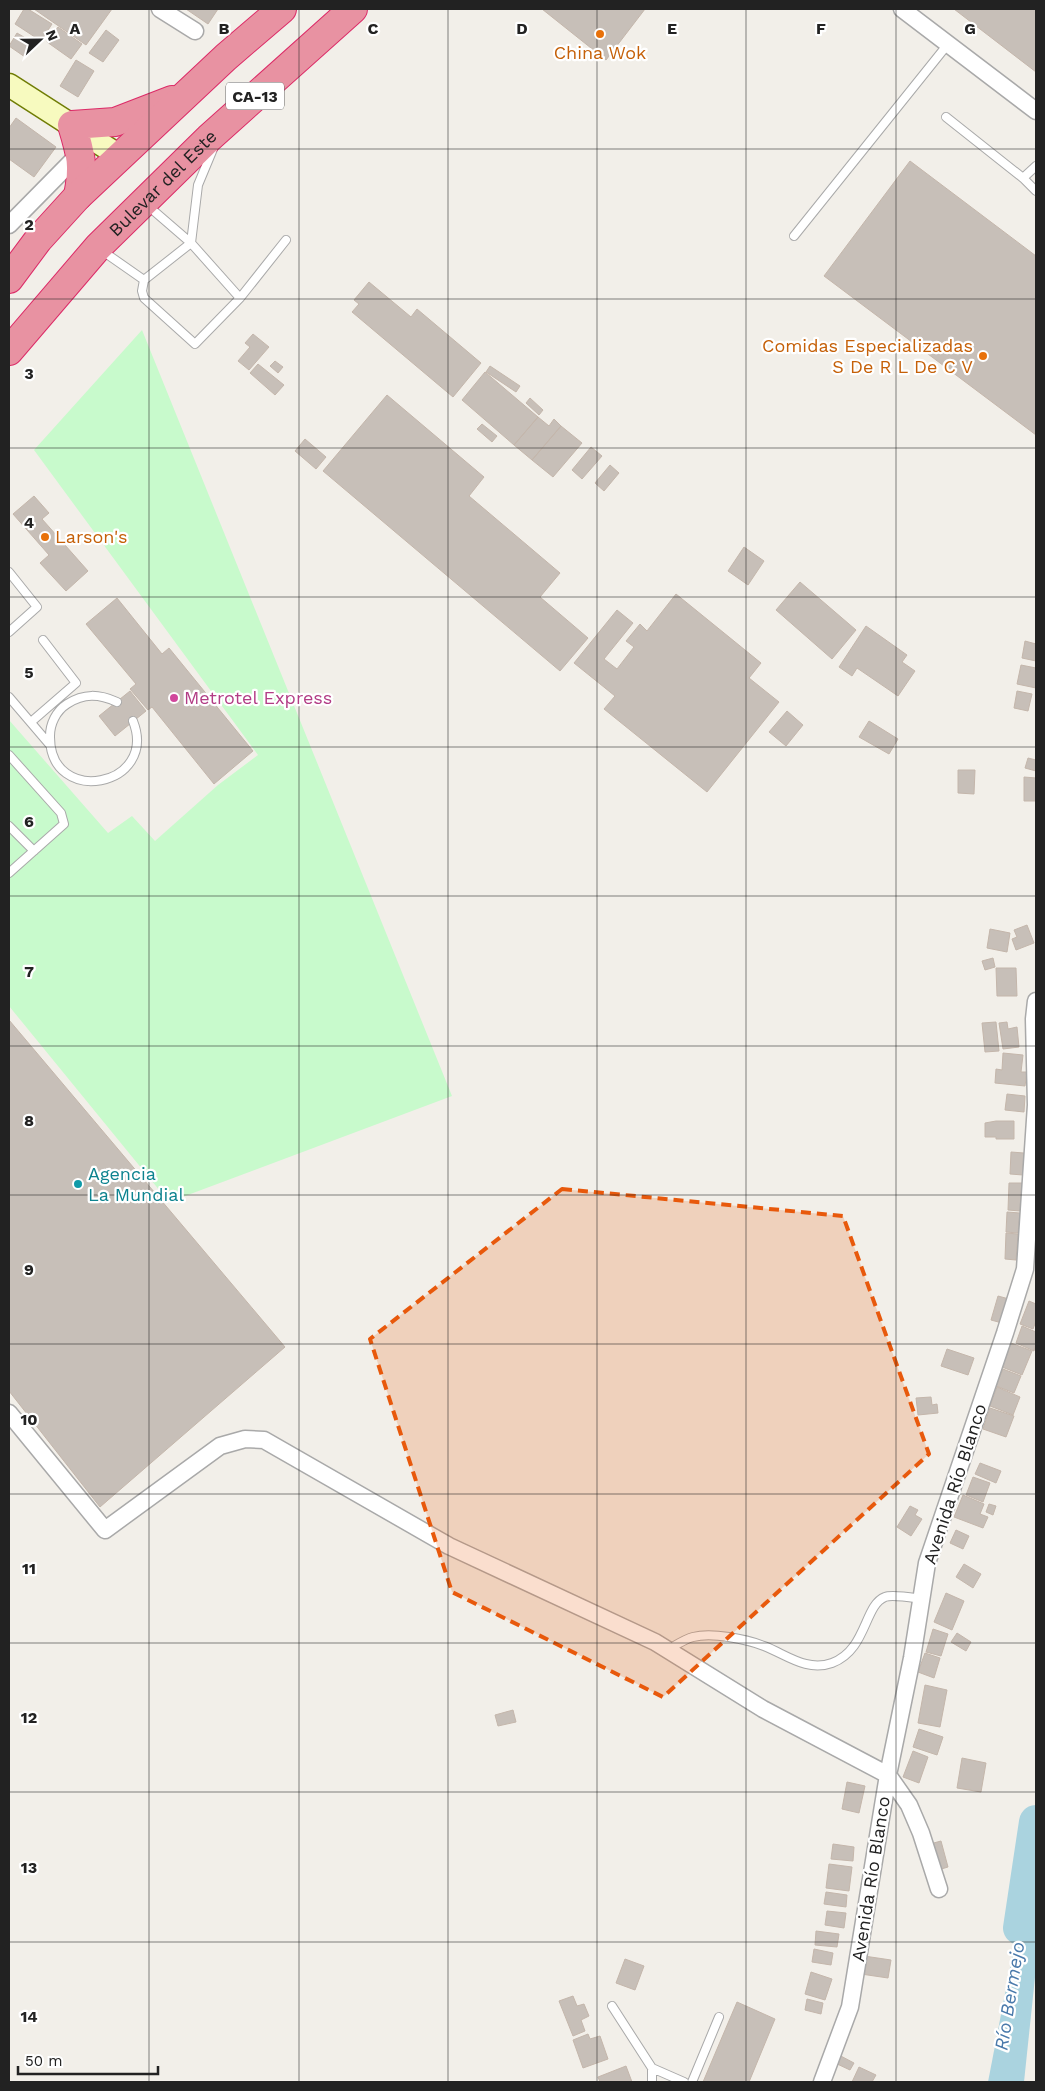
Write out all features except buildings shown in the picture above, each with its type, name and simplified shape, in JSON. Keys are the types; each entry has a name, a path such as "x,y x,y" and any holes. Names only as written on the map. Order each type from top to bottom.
{"highway":[{"name":"CA-13","path":"9,279 38,240 78,196 226,57 282,9"},
{"name":"Bulevar del Este","path":"9,351 98,248 144,202 222,126 353,9"},
{"path":"78,196 82,173 80,153 72,125 115,122 143,113 189,93"}],"street":[{"path":"160,9 195,31"},
{"path":"902,9 1036,111"},
{"path":"9,85 121,157"},
{"path":"9,225 80,153"},
{"name":"Avenida Río Blanco","path":"822,2082 850,2007 888,1774 927,1563 1006,1333 1025,1269 1036,1105 1034,1019 1036,1001"},
{"path":"9,1413 105,1530 220,1446 245,1438 264,1440 449,1546 669,1649 763,1709 888,1774 909,1805 921,1833 939,1890"}],"lane":[{"path":"794,236 948,44"},
{"path":"946,117 1023,178 1036,191"},
{"path":"222,126 198,185 191,242 144,280 142,291 144,298 195,344 240,298 286,240"},
{"path":"1023,178 1036,166"},
{"path":"144,202 191,242 240,298"},
{"path":"98,248 144,280"},
{"path":"9,572 37,608 9,632"},
{"path":"31,722 76,683 43,640"},
{"path":"117,702 104,696 90,695 76,698 64,706 54,717 50,730 50,745 54,759 63,770 75,778 89,782 103,781 116,775 127,766 134,753 136,739 133,722"},
{"path":"9,697 50,745"},
{"path":"9,755 64,818 64,824 9,873"},
{"path":"9,826 34,851"},
{"path":"669,1649 692,1637 718,1637 762,1645 793,1660 816,1667 834,1662 851,1649 861,1637 875,1603 880,1599 886,1596 922,1598"},
{"path":"612,2006 652,2068 652,2082"},
{"path":"692,2082 719,2017"},
{"path":"652,2068 684,2082"}],"highlighted area":[{"path":"562,1189 843,1216 929,1454 663,1697 452,1592 370,1339"}],"green space":[{"path":"142,330 452,1096 169,1202 9,1006 9,720 108,833 132,816 155,841 218,785 258,755 34,450"}],"water":[{"path":"1036,1833 1036,1968 1024,2082 988,2082"}],"waterway":[{"name":"Río Bermejo","path":"1020,1928 1036,1822"}],"place":[{"name":"China Wok","path":"600,34"},
{"name":"Comidas Especializadas S De R L De C V","path":"983,356"},
{"name":"Larson's","path":"45,537"},
{"name":"Metrotel Express","path":"174,698"},
{"name":"Agencia La Mundial","path":"78,1184"}]}
